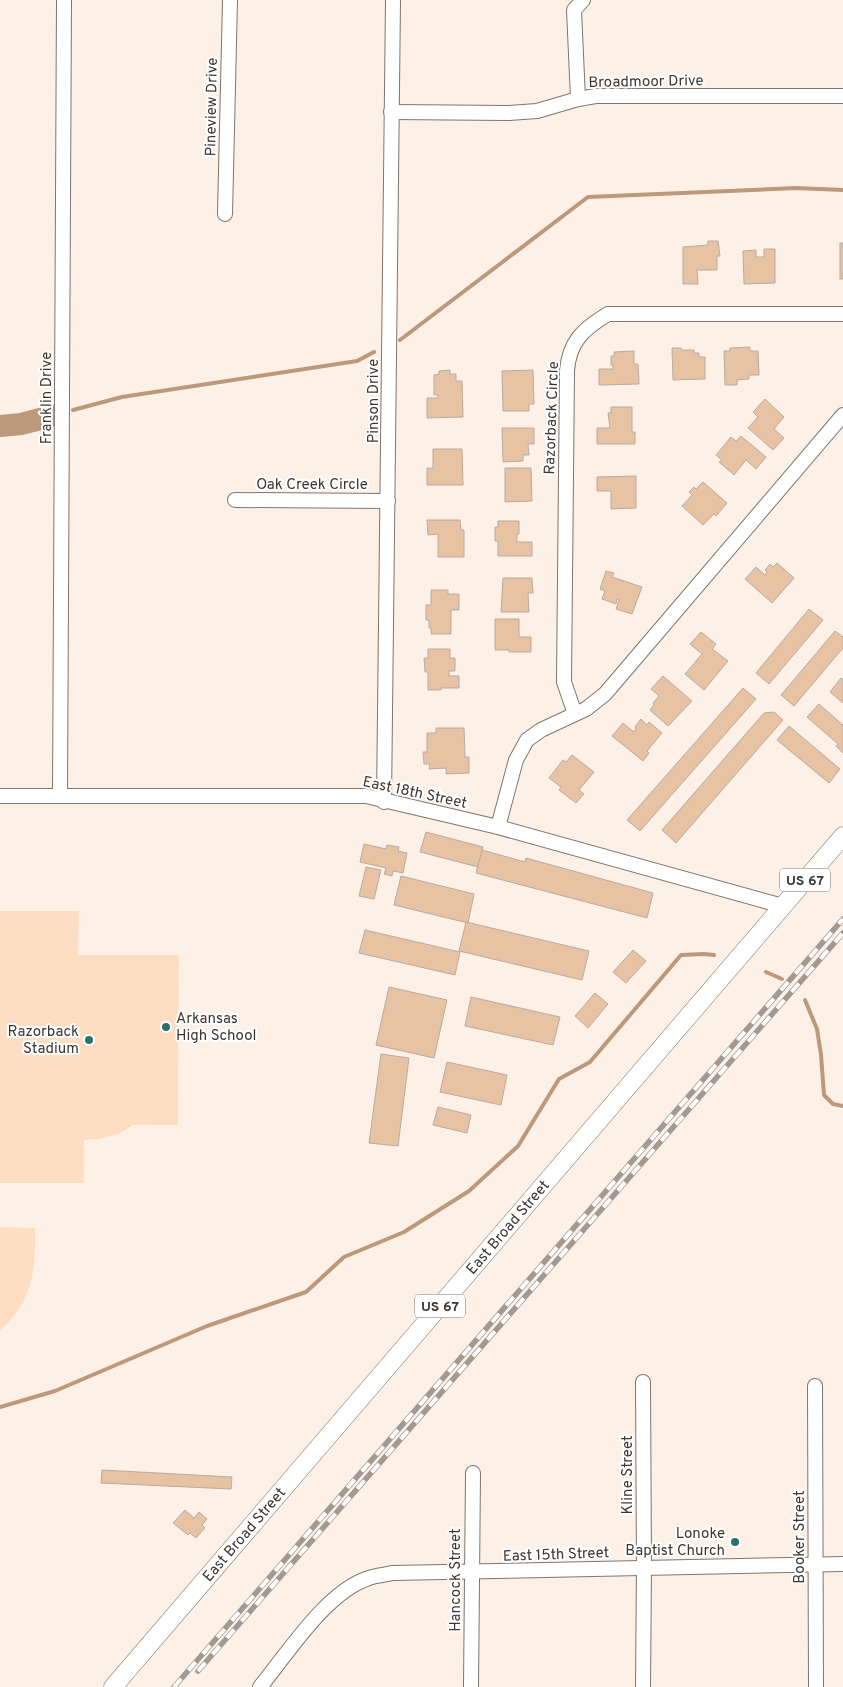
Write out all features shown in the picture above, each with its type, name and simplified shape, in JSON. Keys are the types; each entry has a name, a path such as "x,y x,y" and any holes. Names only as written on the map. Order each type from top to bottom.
{"main road":[{"name":"East Broad Street","path":"112,1687 843,836"}],"street":[{"name":"Franklin Drive","path":"60,795 64,0"},
{"name":"Pineview Drive","path":"225,214 230,0"},
{"name":"Pinson Drive","path":"384,802 392,0"},
{"path":"578,99 574,10 583,0"},
{"name":"Broadmoor Drive","path":"391,112 537,111 578,99 596,96 843,96"},
{"name":"Razorback Circle","path":"575,714 564,682 567,371 568,358 574,342 590,325 608,314 843,314"},
{"path":"498,827 516,760 526,740 541,730 586,709 605,694 843,415"},
{"name":"Oak Creek Circle","path":"235,500 388,501"},
{"name":"East 18th Street","path":"0,796 366,796 384,802 498,827 782,906"},
{"name":"Kline Street","path":"643,1382 643,1687"},
{"name":"Booker Street","path":"814,1386 816,1687"},
{"name":"Hancock Street","path":"471,1687 473,1473"},
{"name":"East 15th Street","path":"260,1687 315,1619 333,1601 350,1587 370,1578 392,1574 843,1564"}],"shaded area":[{"name":"Razorback Stadium","path":"0,911 79,911 78,955 179,955 178,1125 133,1125 121,1133 100,1139 84,1140 84,1183 0,1183"},
{"path":"0,1227 35,1228 35,1257 26,1296 20,1308 0,1330"}],"building":[{"path":"708,241 718,241 720,256 717,256 717,270 697,270 698,284 683,284 683,247 708,245"},
{"path":"840,243 843,243 843,279 840,279"},
{"path":"764,249 775,249 775,283 744,284 743,251 756,250 756,257 764,257"},
{"path":"750,347 750,351 758,351 759,375 749,375 749,379 737,380 737,385 725,385 724,351 730,351 730,348"},
{"path":"672,348 694,350 694,353 699,353 699,357 705,357 705,379 673,380"},
{"path":"634,351 634,364 638,364 639,384 599,385 599,369 613,369 611,356 614,356 614,352"},
{"path":"450,370 450,374 456,374 456,381 462,381 463,417 427,418 427,398 438,398 438,395 434,395 434,375 439,374 439,371"},
{"path":"533,370 534,404 529,404 529,411 503,411 502,371"},
{"path":"765,399 784,417 774,429 784,438 773,450 748,428 758,417 753,412"},
{"path":"611,407 632,407 632,432 635,432 635,444 597,444 597,428 610,428 608,413 611,413"},
{"path":"502,428 534,428 534,444 528,444 529,455 523,455 523,461 503,462"},
{"path":"741,436 766,457 756,469 746,460 734,475 719,462 722,460 716,455 731,437 736,441"},
{"path":"433,449 462,449 463,485 427,485 427,468 433,468"},
{"path":"505,468 531,468 532,501 505,502"},
{"path":"636,476 636,508 611,509 611,491 597,491 597,477"},
{"path":"703,482 727,503 716,516 714,514 703,525 682,506 692,495 689,492 694,487 696,489"},
{"path":"427,520 460,520 461,530 464,530 464,557 438,557 438,534 428,535"},
{"path":"498,521 519,521 517,542 532,542 532,556 498,556 498,541 495,541 495,527 498,527"},
{"path":"777,563 794,578 772,603 745,579 756,567 765,575 767,572 765,570 770,564 773,567"},
{"path":"606,571 614,573 612,577 642,587 632,614 616,609 619,600 617,599 616,604 602,599 605,591 600,589"},
{"path":"503,578 532,578 533,593 528,593 529,612 501,612"},
{"path":"431,590 448,590 448,594 459,594 459,610 451,610 451,634 431,634 429,620 426,620 426,605 431,605"},
{"path":"809,609 823,620 769,684 756,673"},
{"path":"495,619 519,619 519,637 531,637 531,652 495,650"},
{"path":"835,631 843,637 843,648 794,706 781,695"},
{"path":"701,632 716,644 712,649 728,661 704,690 685,674 702,654 690,644"},
{"path":"428,649 450,649 450,658 455,658 455,671 449,671 449,676 459,676 459,688 428,690 428,672 425,672 424,658 428,658"},
{"path":"663,676 692,701 668,726 650,710 659,696 651,689"},
{"path":"841,678 843,680 843,703 830,692"},
{"path":"743,688 756,699 640,831 627,820"},
{"path":"819,704 843,725 843,753 836,746 838,744 807,717"},
{"path":"774,712 783,720 676,843 662,830 764,713"},
{"path":"641,719 647,725 649,722 662,733 647,751 649,753 643,761 612,736 623,723 634,732"},
{"path":"789,726 840,769 829,783 777,740"},
{"path":"436,728 464,728 465,757 469,757 469,773 446,774 446,768 429,769 430,764 424,764 423,752 427,752 427,733 436,733"},
{"path":"572,755 594,772 579,790 584,794 576,803 559,790 561,787 549,778 563,760 566,762"},
{"path":"426,832 483,847 478,867 420,852"},
{"path":"364,844 386,849 387,845 399,847 398,851 407,853 403,873 393,871 392,876 384,874 386,868 360,862"},
{"path":"482,850 525,862 526,858 653,893 647,918 476,873"},
{"path":"366,867 381,870 374,899 359,896"},
{"path":"401,876 474,894 468,923 394,905"},
{"path":"466,922 589,951 582,980 459,951"},
{"path":"365,930 460,952 455,975 359,953"},
{"path":"633,950 646,961 626,983 613,972"},
{"path":"389,987 447,1000 434,1058 376,1045"},
{"path":"595,993 608,1004 588,1028 575,1016"},
{"path":"471,997 560,1017 553,1045 465,1026"},
{"path":"381,1054 409,1058 398,1146 369,1143"},
{"path":"447,1062 507,1075 501,1105 440,1092"},
{"path":"438,1107 471,1115 467,1133 433,1125"},
{"path":"102,1470 232,1477 231,1489 101,1483"},
{"path":"185,1510 194,1518 199,1512 207,1519 202,1525 205,1528 196,1538 190,1533 188,1535 173,1523"}],"waterway":[{"path":"400,340 588,197 796,188 843,190"},
{"path":"73,410 122,397 357,361 374,352"},
{"path":"0,426 21,424 52,416"},
{"path":"0,1407 55,1391 207,1326 306,1292 344,1257 404,1232 469,1191 518,1146 559,1079 590,1062 681,955 714,955"},
{"path":"766,972 782,979"},
{"path":"805,1000 817,1029 824,1095 833,1104 843,1106"}],"railway":[{"path":"174,1687 843,919"},
{"path":"198,1671 843,933"}],"place":[{"name":"Arkansas High School","path":"166,1027"},
{"name":"Razorback Stadium","path":"89,1040"},
{"name":"Lonoke Baptist Church","path":"735,1542"}]}
